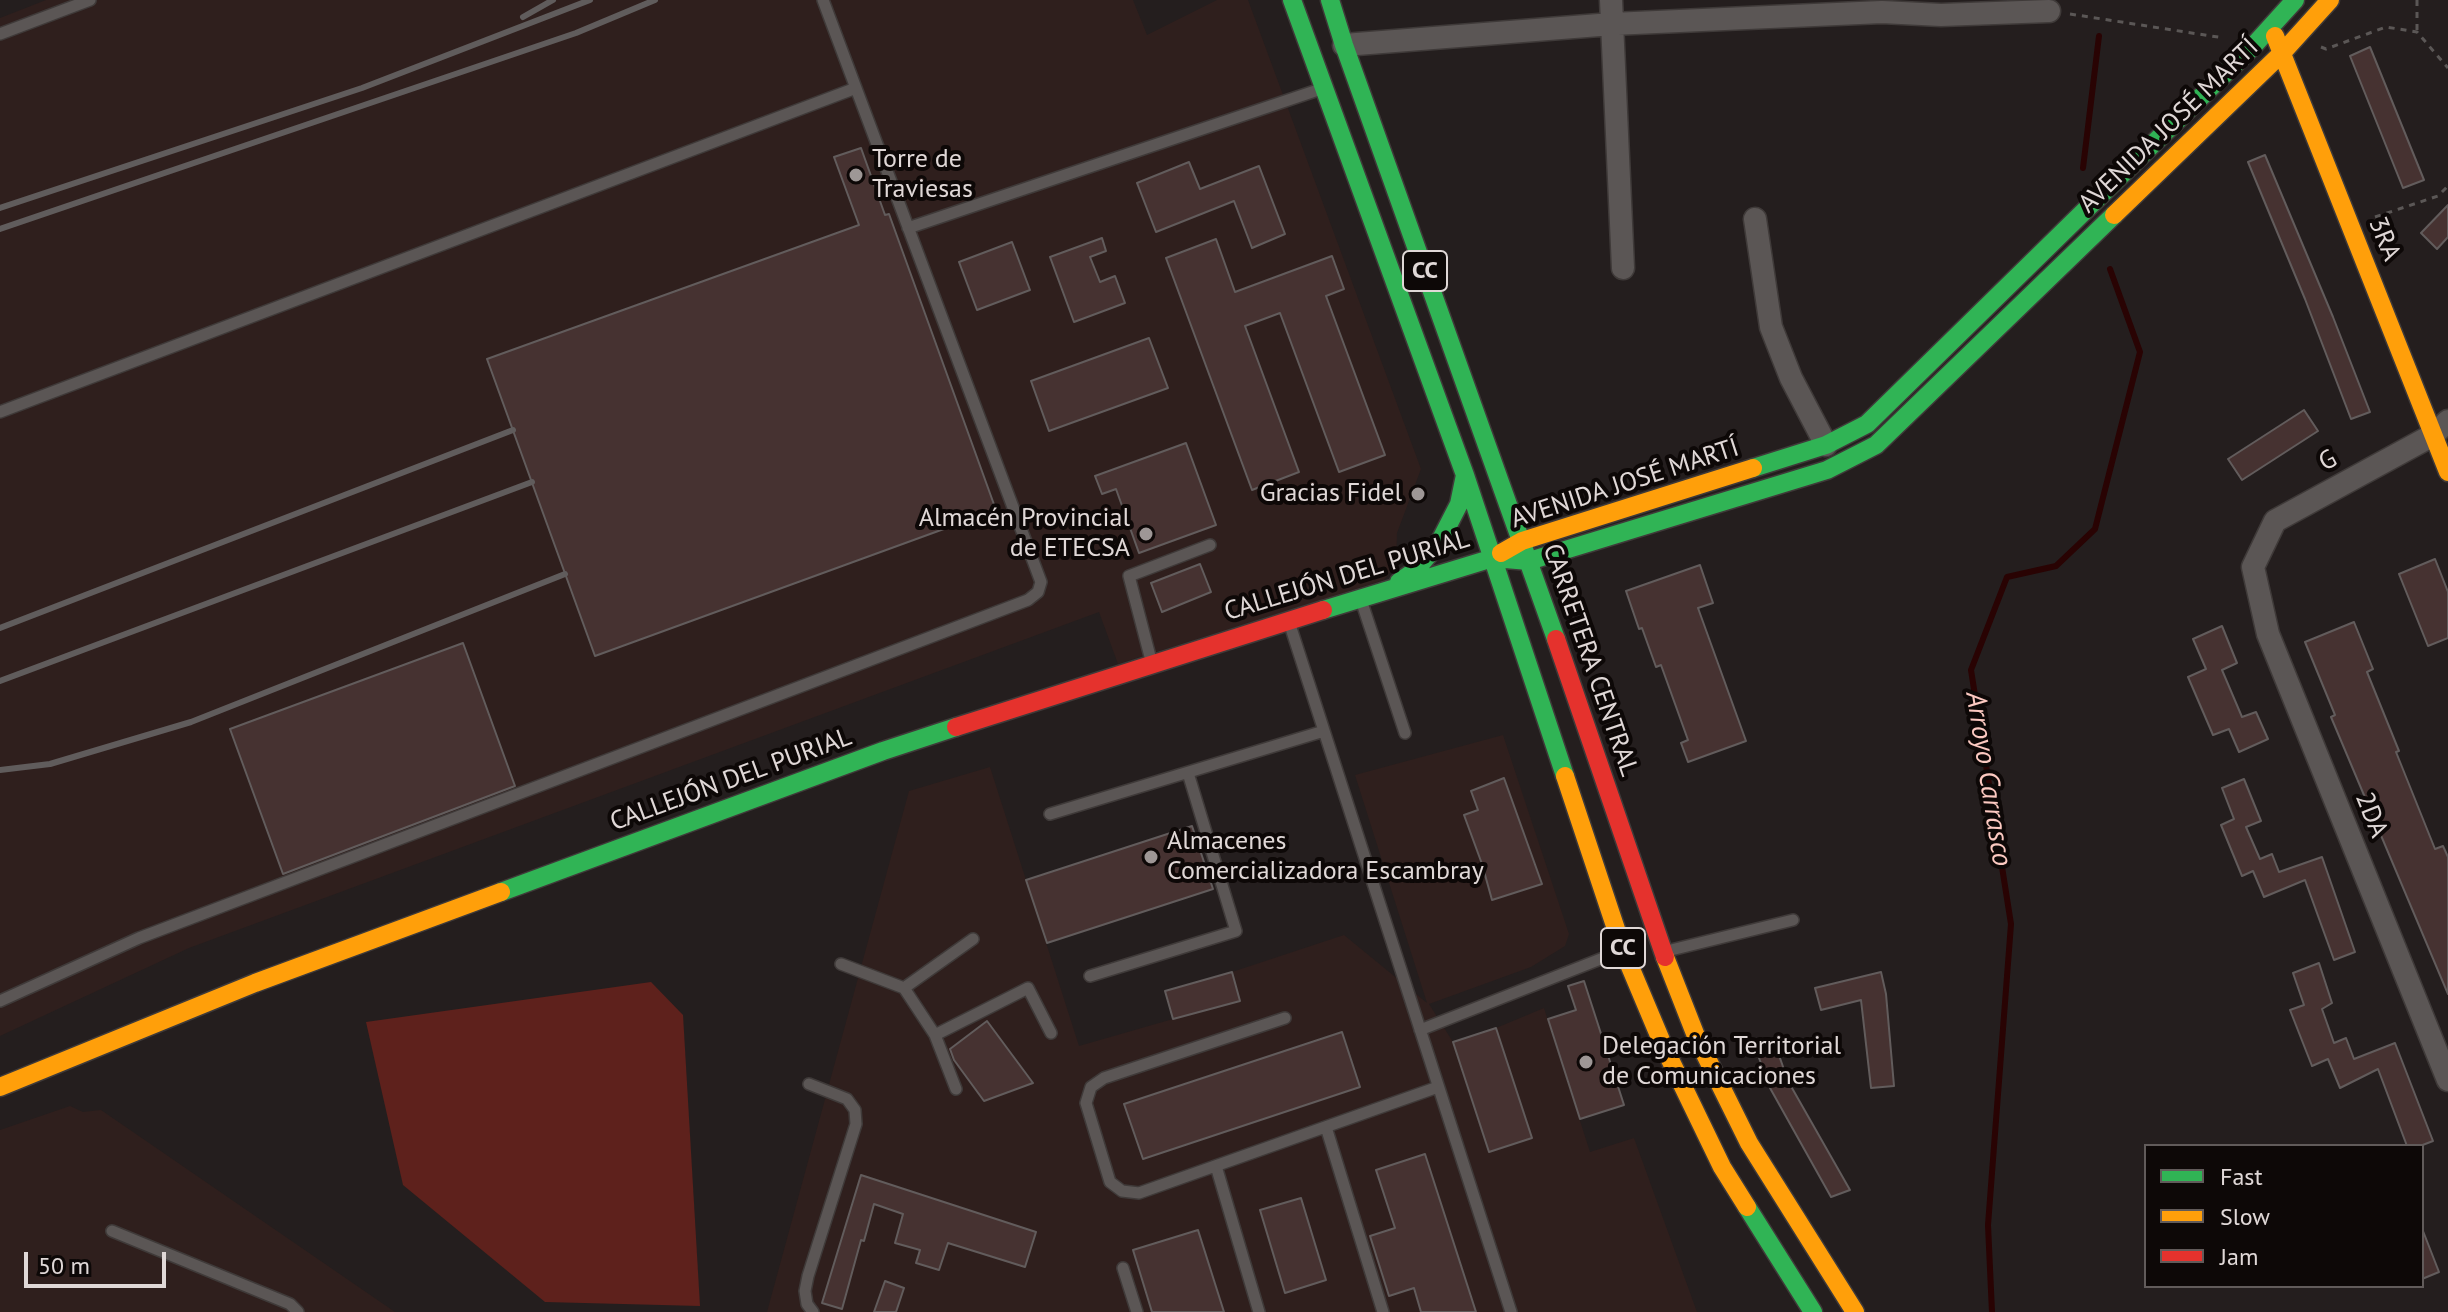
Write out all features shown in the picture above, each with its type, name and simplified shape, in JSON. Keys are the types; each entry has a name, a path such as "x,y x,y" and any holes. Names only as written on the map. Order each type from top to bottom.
{"main road":[{"name":"CC","path":"1292,0 1465,475 1623,950 1663,1045 1722,1167 1813,1312"},
{"name":"CARRETERA CENTRAL","path":"1330,0 1529,561 1663,952 1696,1036 1749,1143 1855,1312"},
{"name":"AVENIDA JOSÉ MARTÍ","path":"1493,558 1522,541 1826,445 1867,424 2256,43 2295,0"},
{"name":"AVENIDA JOSÉ MARTÍ","path":"1493,558 1529,561 1827,470 1876,445 2282,53 2330,0"},
{"name":"3RA","path":"2271,26 2350,226 2441,428 2448,472"},
{"path":"1387,590 1415,571 1440,541 1459,504 1465,475"},
{"name":"CALLEJÓN DEL PURIAL","path":"0,1087 255,983 883,751 1493,558"},
{"path":"1623,950 1663,952"}],"street":[{"path":"1611,0 1623,268"},
{"path":"1344,45 1882,6 1941,15 2049,11"},
{"path":"1755,219 1771,327 1791,378 1826,445"},
{"name":"G","path":"2253,567 2275,521 2441,428"},
{"name":"2DA","path":"2253,567 2268,634 2448,1080"}],"lane":[{"path":"0,34 90,0"},
{"path":"0,1001 139,938 1028,600 1038,592 1041,582 823,0"},
{"path":"0,412 856,88"},
{"path":"908,228 1322,89"},
{"path":"1152,664 1129,576 1210,545"},
{"path":"1361,599 1405,733"},
{"path":"1289,621 1511,1312"},
{"path":"1050,814 1324,731"},
{"path":"1090,976 1236,931 1188,773"},
{"path":"1663,952 1793,920"},
{"path":"904,988 973,939"},
{"path":"1420,1030 1623,950"},
{"path":"841,964 904,988 935,1035 956,1089"},
{"path":"935,1035 1028,988 1051,1033"},
{"path":"1285,1018 1104,1078 1091,1087 1086,1103 1110,1182 1122,1191 1139,1193 1438,1087"},
{"path":"809,1084 847,1099 855,1110 856,1124 808,1276 805,1291 807,1304 813,1312"},
{"path":"1326,1127 1383,1312"},
{"path":"1216,1166 1259,1312"},
{"path":"112,1231 290,1304 298,1312"},
{"path":"1123,1268 1137,1312"}],"path":[{"path":"2417,0 2417,32"},
{"path":"2049,11 2256,43"},
{"path":"2295,39 2326,49 2386,27 2417,32 2448,68"},
{"path":"2350,226 2438,196 2448,186"}],"shaded area":[{"path":"46,0 1133,0 1147,35 1217,0 1248,0 1421,469 1397,533 1396,565 1384,580 1118,664 1099,612 189,948 0,1036 0,18"},
{"path":"1503,735 1569,934 1565,946 1531,967 1429,1004 1453,1042 1544,1008 1590,1152 1634,1138 1697,1312 767,1312 909,791 990,767 1079,1046 1173,1019 1165,991 1344,935 1427,1003 1355,775"},
{"path":"651,982 683,1015 700,1306 545,1302 403,1185 366,1022"},
{"path":"70,1106 83,1112 101,1110 395,1312 0,1312 0,1130"}],"building":[{"path":"2370,47 2424,180 2403,188 2350,56"},
{"path":"861,148 885,215 889,214 996,510 595,656 487,359 859,225 834,157"},
{"path":"2265,155 2370,412 2351,419 2248,162"},
{"path":"1189,162 1200,189 1259,166 1285,234 1252,248 1234,201 1156,232 1137,183"},
{"path":"2448,205 2448,237 2437,249 2421,233"},
{"path":"1102,238 1106,251 1090,257 1100,282 1115,276 1125,303 1074,322 1050,257"},
{"path":"1216,239 1235,292 1332,256 1344,289 1326,296 1385,455 1339,472 1280,313 1245,326 1299,472 1252,490 1166,258"},
{"path":"1012,242 1030,290 977,310 959,262"},
{"path":"1149,338 1168,388 1049,431 1031,381"},
{"path":"2304,410 2318,431 2242,480 2228,459"},
{"path":"1186,443 1216,525 1139,553 1116,489 1102,494 1095,476"},
{"path":"2435,559 2448,592 2448,638 2428,646 2399,574"},
{"path":"1200,564 1211,592 1162,612 1151,583"},
{"path":"1700,565 1713,603 1698,608 1746,741 1688,762 1681,743 1688,740 1661,665 1656,667 1626,591"},
{"path":"2354,622 2373,669 2367,672 2399,751 2396,752 2435,849 2443,846 2448,857 2448,994 2331,717 2335,715 2305,642"},
{"path":"2222,626 2237,663 2222,670 2242,717 2256,712 2268,739 2239,752 2229,729 2213,735 2188,677 2206,669 2193,639"},
{"path":"463,643 515,786 283,874 230,729"},
{"path":"1504,778 1542,884 1492,900 1464,815 1478,810 1471,791"},
{"path":"2244,779 2261,821 2246,827 2260,859 2272,854 2279,872 2322,857 2355,952 2334,960 2305,880 2264,897 2253,871 2242,876 2221,825 2234,819 2222,788"},
{"path":"1192,826 1213,889 1047,943 1026,880"},
{"path":"2319,963 2332,1003 2322,1009 2334,1043 2346,1038 2354,1059 2395,1043 2433,1141 2424,1144 2406,1144 2378,1069 2340,1088 2328,1059 2312,1066 2290,1010 2304,1005 2293,973"},
{"path":"1232,972 1240,1001 1173,1019 1165,991"},
{"path":"1881,972 1886,994 1894,1086 1871,1088 1861,1000 1821,1010 1815,988"},
{"name":"Delegación Territorial de Comunicaciones","path":"1584,981 1624,1105 1580,1119 1548,1019 1576,1010 1568,986"},
{"path":"987,1021 1033,1083 984,1101 954,1060 950,1049"},
{"path":"1496,1028 1532,1138 1489,1152 1453,1042"},
{"path":"1342,1032 1360,1087 1143,1159 1124,1104"},
{"path":"1774,1041 1788,1081 1850,1190 1831,1197 1770,1088 1755,1047"},
{"path":"1425,1154 1476,1312 1421,1312 1414,1288 1389,1296 1370,1236 1395,1228 1376,1170"},
{"path":"861,1175 1036,1232 1025,1267 948,1243 939,1270 916,1263 920,1250 895,1243 903,1214 874,1204 842,1309 822,1303"},
{"path":"1301,1198 1326,1280 1285,1293 1260,1210"},
{"path":"1198,1230 1224,1312 1152,1312 1133,1250"},
{"path":"2424,1234 2439,1272 2424,1278"},
{"path":"885,1281 904,1288 896,1312 874,1312"}],"waterway":[{"path":"2083,168 2099,36"},
{"name":"Arroyo Carrasco","path":"1992,1312 1988,1225 2011,924 1971,670 2007,577 2056,566 2095,529 2140,352 2110,269"}],"railway":[{"path":"523,17 553,0"},
{"path":"0,208 362,88 590,0"},
{"path":"0,229 576,33 655,0"},
{"path":"0,628 513,430"},
{"path":"0,681 532,482"},
{"path":"0,770 50,764 191,722 565,574"}],"traffic: fast":[{"path":"1292,0 1465,475 1565,776"},
{"path":"1330,0 1556,639"},
{"path":"1753,468 1826,445 1867,424 2256,43 2295,0"},
{"path":"1501,553 1493,558 1529,561 1827,470 1876,445 2114,215"},
{"path":"1399,582 1415,571 1440,541 1459,504 1465,475"},
{"path":"1323,610 1493,558"},
{"path":"501,892 956,727"},
{"path":"1747,1207 1813,1312"}],"traffic: slow":[{"path":"2114,215 2282,53 2330,0"},
{"path":"2275,36 2448,472"},
{"path":"1501,553 1522,541 1753,468"},
{"path":"1565,776 1623,950 1663,1045 1722,1167 1747,1207"},
{"path":"0,1087 255,983 501,892"},
{"path":"1665,957 1696,1036 1749,1143 1855,1312"}],"traffic: jam":[{"path":"956,727 1323,610"},
{"path":"1556,639 1665,957"}],"place":[{"name":"Torre de Traviesas","path":"856,175"},
{"name":"Gracias Fidel","path":"1418,494"},
{"name":"Almacén Provincial de ETECSA","path":"1146,534"},
{"name":"Almacenes Comercializadora Escambray","path":"1151,857"},
{"name":"Delegación Territorial de Comunicaciones","path":"1586,1062"}]}
